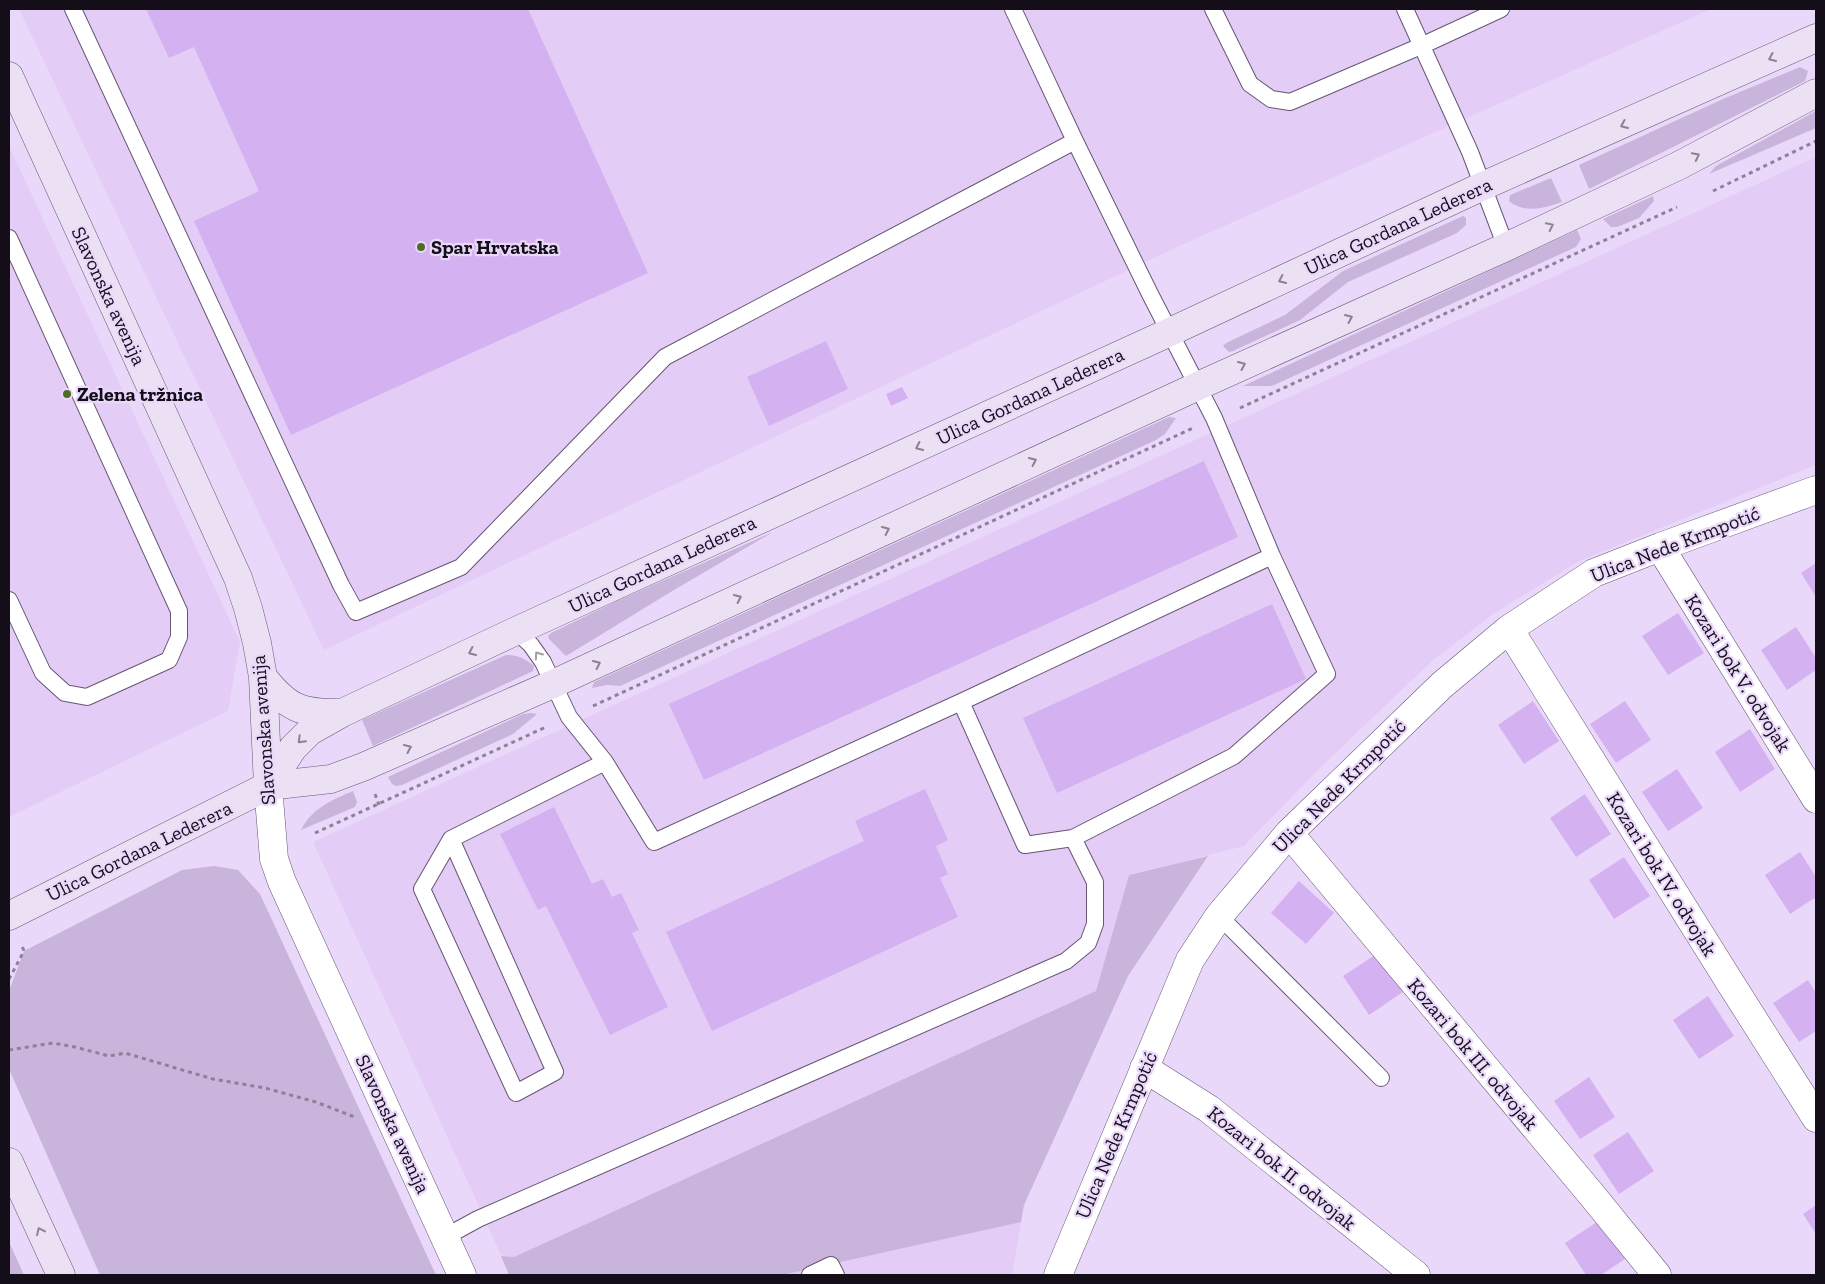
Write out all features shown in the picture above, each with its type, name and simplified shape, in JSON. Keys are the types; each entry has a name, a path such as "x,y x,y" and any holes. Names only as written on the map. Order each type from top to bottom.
{"street":[{"name":"Ulica Gordana Lederera","path":"268,786 293,748 310,731 342,713 1483,186 1816,38"},
{"name":"Slavonska avenija","path":"9,76 238,578 250,617 263,677 268,786 274,859 282,882 462,1275"},
{"name":"Ulica Gordana Lederera","path":"9,916 268,786 307,783 339,776 364,767 553,684 1198,386 1506,247 1678,166 1816,93"},
{"name":"Ulica Nede Krmpotić","path":"1067,1272 1144,1068 1190,960 1219,916 1289,833 1442,685 1509,628 1594,573 1660,546 1816,490"},
{"name":"Kozari bok V. odvojak","path":"1660,546 1816,799"},
{"name":"Kozari bok IV. odvojak","path":"1509,628 1816,1118"},
{"path":"263,677 279,697 305,711 342,713"},
{"name":"Kozari bok III. odvojak","path":"1289,833 1657,1275"},
{"name":"Kozari bok II. odvojak","path":"1144,1068 1209,1109 1416,1275"},
{"path":"9,1162 61,1275"}],"lane":[{"path":"73,9 337,576 356,612 461,567 665,357 1075,141"},
{"path":"961,702 1025,845 1073,838 1234,756 1327,674 1272,556 1214,418 1075,141 1013,9"},
{"path":"1213,9 1250,84 1271,99 1290,102 1421,46 1501,9"},
{"path":"1405,9 1456,121 1506,247"},
{"path":"9,238 179,611 179,637 169,660 87,697 65,693 43,673 9,600"},
{"path":"516,631 531,645 543,662 569,717 605,762 654,842 961,702 1272,556"},
{"path":"451,839 555,1072 516,1093 422,889 451,839 605,762"},
{"path":"445,1237 487,1215 1066,961 1088,943 1095,924 1095,882 1073,838"},
{"path":"1219,916 1381,1078"},
{"path":"810,1275 831,1265 836,1275"}],"path":[{"path":"1713,191 1816,142"},
{"path":"1240,408 1677,207"},
{"path":"590,708 1194,428"},
{"path":"315,833 550,725"},
{"path":"9,979 24,951 22,946"},
{"path":"9,1050 53,1043 109,1056 125,1053 213,1080 265,1088 316,1102 397,1133"}],"shaded area":[{"path":"19,9 1711,9 1175,248 324,650"},
{"path":"1800,67 1808,71 1805,81 1589,189 1579,165 1723,99"},
{"path":"1816,111 1816,128 1709,174 1716,166"},
{"name":"Zelena tržnica","path":"9,146 240,642 228,711 9,817"},
{"path":"1816,157 1816,465 1579,561 1493,614 1432,661 1319,769 1244,846 1129,875 1096,991 514,1257 501,1255 313,842"},
{"path":"1551,178 1562,202 1542,208 1528,209 1509,201 1510,195"},
{"path":"1653,196 1654,201 1639,218 1617,227 1611,227 1603,219"},
{"path":"1463,216 1466,218 1466,225 1457,233 1348,282 1300,320 1233,351 1229,352 1223,346 1285,315 1343,271"},
{"path":"1577,230 1581,239 1576,247 1272,386 1243,386"},
{"path":"1169,417 1176,418 1165,434 1156,440 620,686 607,685 592,688 594,682"},
{"path":"773,532 566,656 549,639 548,636 551,633 617,601"},
{"path":"506,655 524,659 534,666 533,671 373,746 362,720"},
{"path":"523,714 537,714 513,734 402,785 396,786 392,784 388,777"},
{"path":"353,791 357,802 355,807 301,830 317,810 330,801"},
{"path":"1208,856 1128,976 1024,1205 1021,1222 782,1275 509,1275 501,1256 514,1257 1096,991 1129,875"},
{"path":"214,866 238,870 260,894 436,1275 100,1275 9,1069 9,991 24,951 182,870"},
{"path":"1021,1222 1012,1275 782,1275"},
{"path":"9,1242 24,1275 9,1275"}],"building":[{"name":"Spar Hrvatska","path":"146,9 528,9 648,273 291,435 194,221 259,191 194,47 169,58"},
{"path":"826,341 848,389 769,426 747,377"},
{"path":"902,387 908,398 891,406 886,394"},
{"path":"1204,461 1238,537 704,780 669,704"},
{"path":"1816,563 1816,597 1801,573"},
{"path":"1272,604 1306,679 1057,793 1023,718"},
{"path":"1678,613 1704,653 1668,675 1642,636"},
{"path":"1796,627 1816,658 1816,670 1787,690 1761,650"},
{"path":"1533,701 1559,741 1524,764 1498,725"},
{"path":"1625,701 1651,740 1616,763 1590,724"},
{"path":"1750,729 1775,769 1740,792 1715,752"},
{"path":"1677,769 1703,808 1668,831 1642,792"},
{"path":"925,789 948,840 936,846 948,874 940,878 958,917 712,1031 666,932 864,841 855,821"},
{"path":"1585,794 1611,834 1576,857 1550,818"},
{"path":"554,807 592,884 603,879 612,897 621,893 639,930 632,933 668,1007 610,1035 546,906 538,910 500,834"},
{"path":"1800,852 1816,877 1816,897 1790,914 1765,875"},
{"path":"1624,857 1650,896 1614,919 1589,880"},
{"path":"1299,881 1334,913 1306,944 1271,913"},
{"path":"1378,953 1403,992 1369,1015 1343,976"},
{"path":"1808,980 1816,993 1816,1031 1799,1042 1773,1003"},
{"path":"1708,996 1734,1036 1699,1059 1673,1020"},
{"path":"1589,1077 1615,1117 1580,1139 1554,1101"},
{"path":"1628,1132 1654,1171 1619,1194 1593,1155"},
{"path":"1816,1205 1816,1234 1803,1214"},
{"path":"1600,1220 1625,1259 1601,1275 1586,1275 1565,1243"}],"place":[{"name":"Spar Hrvatska","path":"421,247"},
{"name":"Zelena tržnica","path":"67,394"}]}
